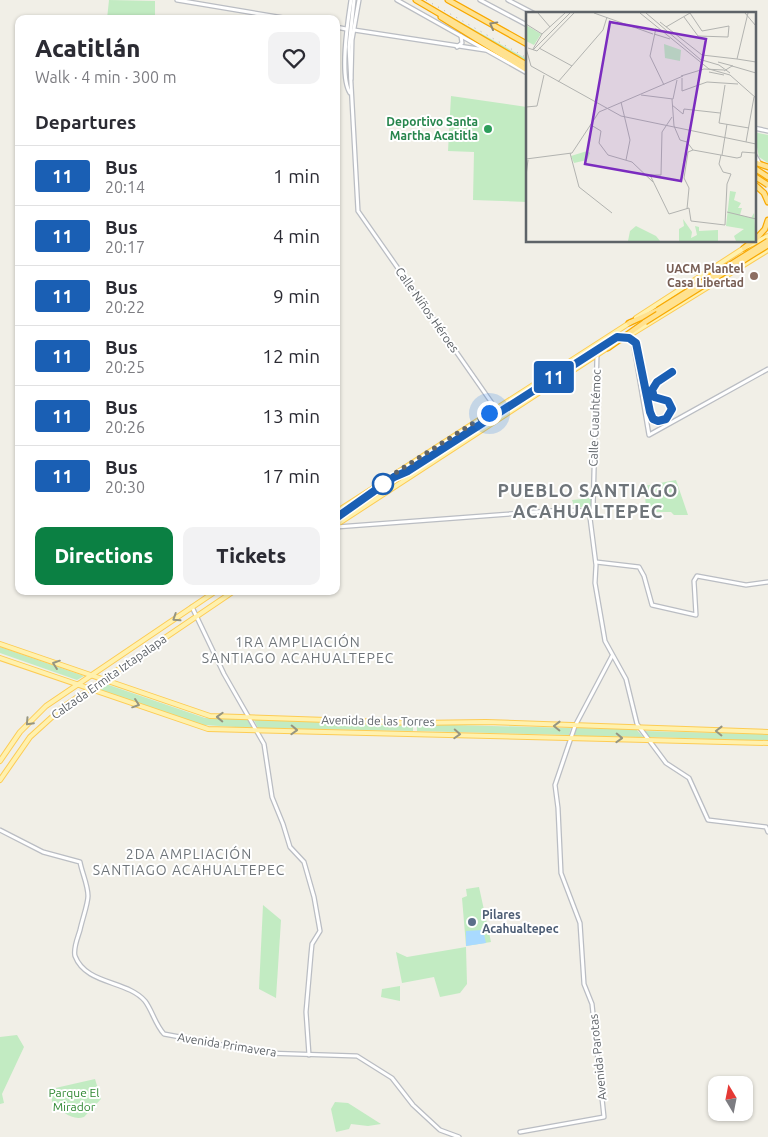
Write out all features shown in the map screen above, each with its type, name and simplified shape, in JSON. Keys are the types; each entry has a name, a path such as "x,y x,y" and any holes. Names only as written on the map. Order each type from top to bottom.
{"highway":[{"path":"416,0 526,63"},
{"path":"448,0 526,43"},
{"path":"424,4 454,28 526,70"},
{"path":"488,50 498,53"},
{"path":"756,163 768,168"},
{"path":"756,170 768,178"},
{"path":"756,177 768,184"},
{"path":"756,186 764,193 768,202"},
{"path":"756,239 764,229 768,220"},
{"path":"629,323 658,310 768,241"},
{"path":"747,247 753,242"},
{"path":"608,348 645,322 767,249"}],"main road":[{"path":"340,510 495,408 747,247 768,236"},
{"path":"747,247 753,246 757,249 753,259"},
{"path":"340,523 501,416 767,249"},
{"path":"352,502 358,511"},
{"name":"Calzada Ermita Iztapalapa","path":"0,761 36,715 78,684 210,595"},
{"name":"Calzada Ermita Iztapalapa","path":"0,780 2,774 18,752 39,727 102,680 228,595"},
{"name":"Avenida de las Torres","path":"0,644 202,715 415,723 486,722 768,732"},
{"name":"Avenida de las Torres","path":"0,658 199,726 217,729 415,732 768,743"},
{"path":"415,723 415,732"}],"street":[{"path":"178,0 266,15"},
{"path":"349,80 346,28 353,0"},
{"path":"349,80 349,38 353,0"},
{"path":"349,80 359,0"},
{"path":"397,0 526,70"},
{"path":"480,0 526,24"},
{"path":"508,0 531,12"},
{"path":"340,27 346,28"},
{"path":"354,30 456,47 488,50"},
{"path":"456,47 462,43 461,36"},
{"name":"Calle Niños Héroes","path":"349,80 358,211 501,416"},
{"path":"756,158 760,165"},
{"path":"632,335 649,435 768,369"},
{"name":"Calle Cuauhtémoc","path":"597,355 591,510 596,562 595,583 605,641 626,679 639,728"},
{"path":"340,526 591,510"},
{"path":"596,562 638,567 644,576 652,605 696,615 694,581 697,576 746,585 768,582"},
{"path":"192,607 224,674 257,729 265,749 272,797 290,847 304,862 314,898 320,931 312,944 311,954 306,1012 309,1055"},
{"path":"572,737 575,726 612,656"},
{"path":"639,728 666,764 688,778 708,820 766,827 768,832"},
{"name":"Avenida Parotas","path":"525,1137 520,1132 604,1117 592,1004 584,984 580,923 560,874 558,808 555,785 572,737"},
{"name":"Avenida Primavera","path":"0,830 43,852 80,862 88,896 76,956 86,969 95,975 109,983 119,984 145,1001 153,1020 164,1034 265,1053 348,1054 365,1059 392,1078 413,1105 440,1130 459,1137"}],"green space":[{"path":"109,0 155,1 155,15 107,15"},
{"path":"421,0 526,58 526,61"},
{"name":"Deportivo Santa Martha Acatitla","path":"451,96 526,107 526,202 473,200 474,152 448,151"},
{"path":"756,132 768,135 768,163 759,157"},
{"path":"676,480 688,515 674,515 671,512 651,512 651,507 646,507 644,486"},
{"path":"582,492 592,492 592,506 575,508 572,500 582,499"},
{"path":"0,647 84,676 77,680 0,653"},
{"path":"103,683 205,718 247,719 252,728 203,725 95,688"},
{"path":"253,718 413,725 413,731 258,728"},
{"path":"417,724 571,728 569,735 417,731"},
{"path":"576,728 636,729 643,737 574,736"},
{"path":"644,731 768,734 768,741 650,737"},
{"path":"479,887 491,942 466,946 462,898 467,896 466,889"},
{"path":"263,905 281,920 276,998 259,989"},
{"path":"466,947 467,984 460,993 440,997 434,977 402,983 396,952 407,957"},
{"path":"400,986 400,1001 381,997 382,989"},
{"path":"17,1035 24,1047 2,1094 4,1103 0,1104 0,1037"},
{"name":"Parque El Mirador","path":"95,1079 101,1099 84,1117 75,1118 63,1112 52,1102 51,1089"},
{"path":"335,1102 348,1103 381,1124 368,1126 351,1124 349,1129 336,1132 331,1109"}],"water":[{"path":"483,930 486,943 466,946 466,931"}],"railway":[{"path":"426,0 526,57"}],"bus line":[{"name":"11","path":"340,515 361,501 366,495 399,474 408,471 617,337 626,337 635,341 638,347 651,417 661,422 672,413 671,405 666,400 654,397 652,390 657,382 672,372"}],"place":[{"name":"Deportivo Santa Martha Acatitla","path":"488,129"},
{"name":"UACM Plantel Casa Libertad","path":"754,276"},
{"name":"Pilares Acahualtepec","path":"472,922"}],"district":[{"name":"PUEBLO SANTIAGO ACAHUALTEPEC","path":"588,501"},
{"name":"1RA AMPLIACIÓN SANTIAGO ACAHUALTEPEC","path":"298,650"},
{"name":"2DA AMPLIACIÓN SANTIAGO ACAHUALTEPEC","path":"189,862"}],"route":[{"path":"383,484 378,484 489,413"}]}
